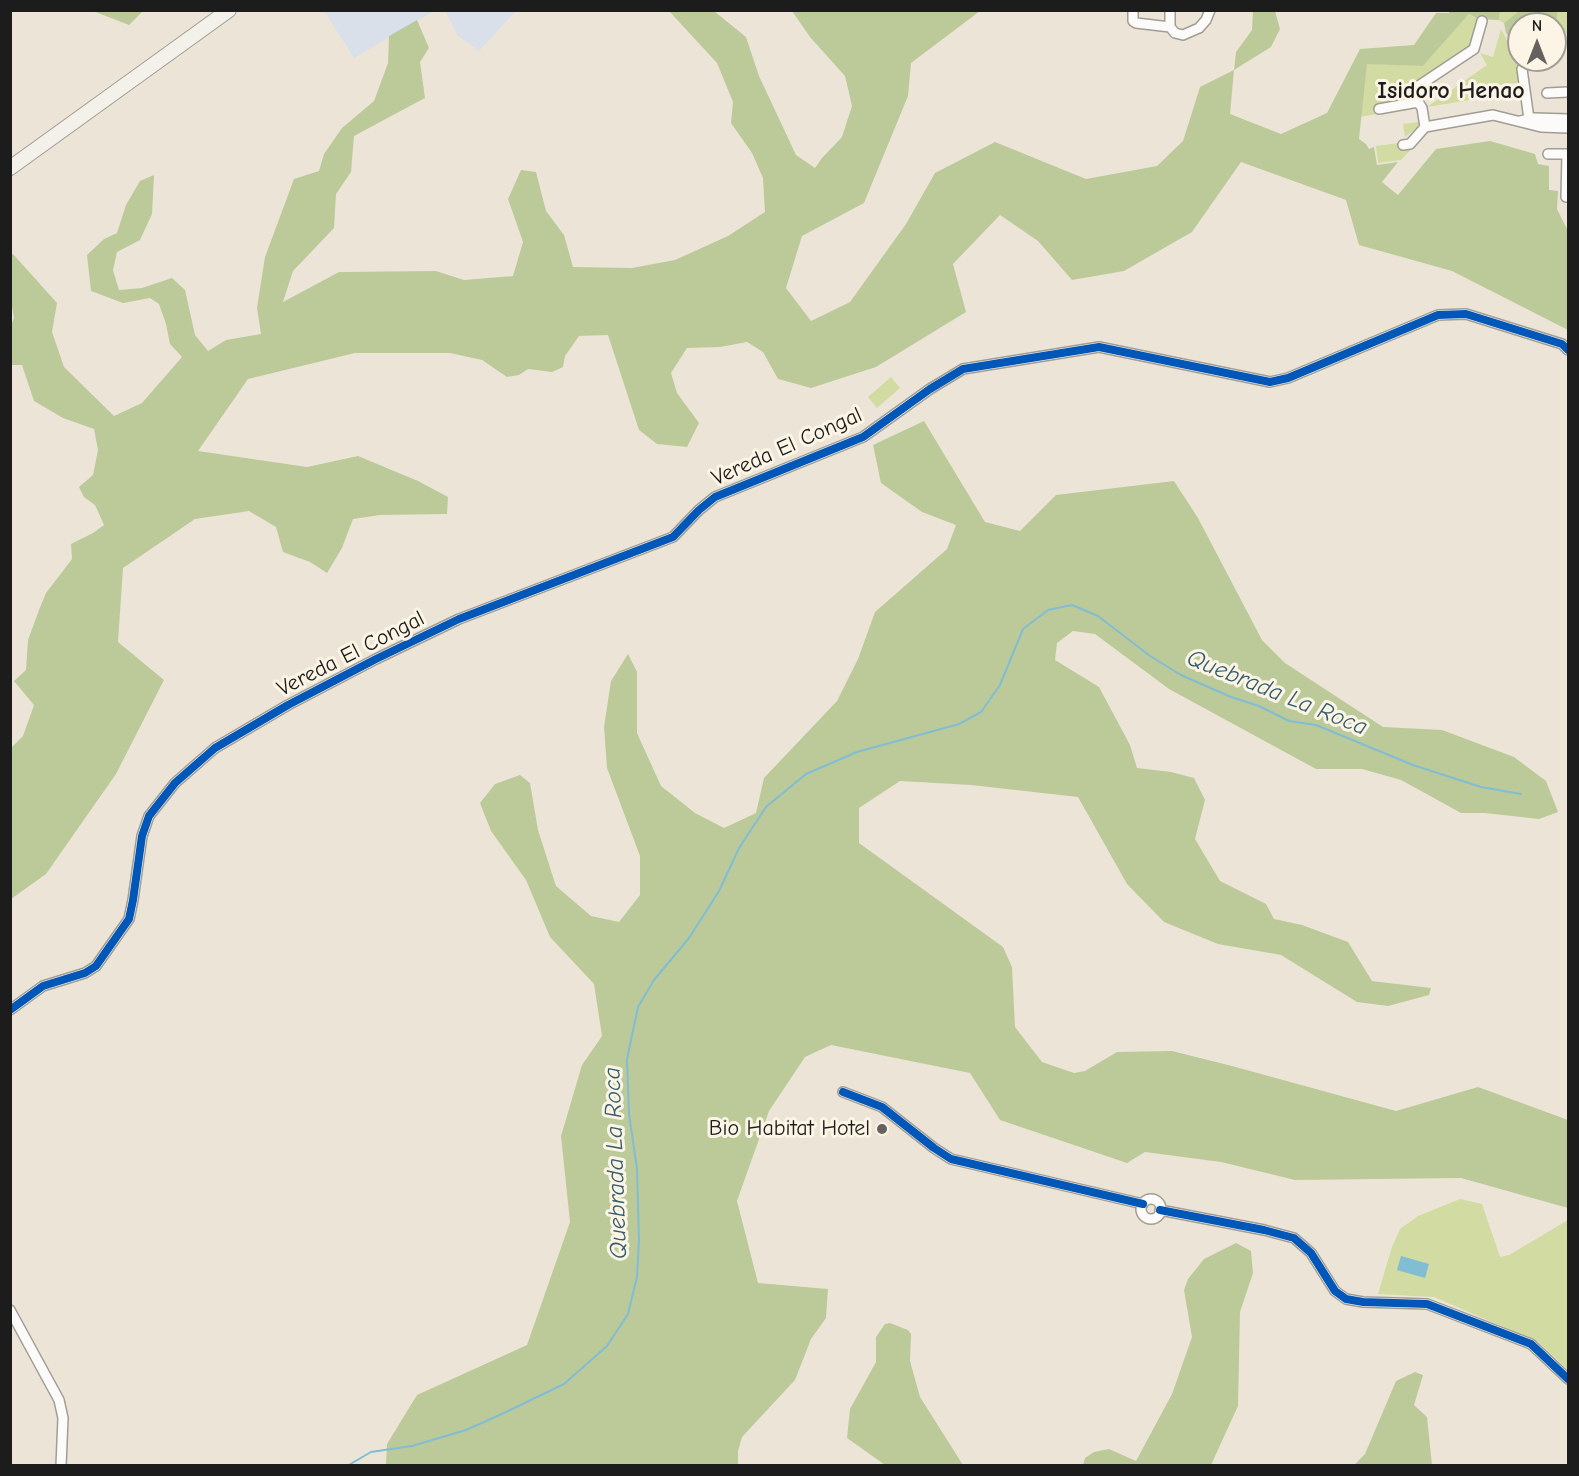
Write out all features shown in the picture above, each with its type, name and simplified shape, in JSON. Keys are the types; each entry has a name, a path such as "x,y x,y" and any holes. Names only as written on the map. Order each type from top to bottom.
{"main road":[{"path":"10,168 229,10"}],"street":[{"path":"1133,10 1133,21 1136,23 1170,27"},
{"path":"1170,10 1170,27 1175,33 1183,35 1199,28 1206,20 1210,10"},
{"path":"1425,127 1422,108 1411,91 1474,49 1482,21"},
{"path":"1522,72 1529,119"},
{"path":"1547,93 1569,92"},
{"path":"1379,109 1418,102"},
{"path":"1403,144 1410,144 1425,127 1493,116 1552,129 1569,128"},
{"path":"1518,122 1529,119 1569,119"},
{"path":"1548,154 1568,154 1566,197"},
{"name":"Vereda El Congal","path":"10,1010 43,986 86,973 96,966 129,919 134,900 142,836 149,816 175,783 215,748 376,659 459,619 673,537 715,497 863,437 930,389 963,369 1099,347 1270,382 1288,378 1438,315 1466,314 1562,344 1569,350"},
{"path":"843,1092 882,1107 951,1159 1143,1204"},
{"path":"1148,1200 1154,1200 1159,1204 1161,1210 1156,1217 1147,1218 1142,1213 1143,1204 1148,1200"},
{"path":"1161,1210 1294,1238 1311,1253 1335,1291 1346,1299 1363,1302 1427,1304 1531,1344 1569,1378"},
{"path":"10,1310 59,1400 63,1424 61,1466"}],"shaded area":[{"path":"324,11 434,11 354,58"},
{"path":"445,11 516,11 479,51 458,36"}],"green space":[{"path":"140,10 142,12 129,25 93,11"},
{"path":"1450,10 1500,11 1499,20 1478,19 1469,14 1423,66 1367,64 1359,139 1369,149 1374,147 1377,165 1398,162 1382,182 1398,195 1436,149 1490,141 1535,154 1538,164 1549,166 1549,190 1558,191 1557,209 1568,231 1568,330 1452,271 1359,245 1346,200 1241,162 1192,232 1124,271 1072,280 1038,241 1000,215 953,264 966,312 876,367 811,388 778,379 763,352 747,342 720,347 687,348 671,373 677,393 699,423 687,447 657,444 639,430 608,335 579,336 565,356 563,367 552,372 528,369 519,375 507,377 482,360 450,353 355,353 248,379 198,451 307,467 358,456 418,481 448,497 447,514 380,515 353,519 342,548 327,573 310,562 283,552 276,527 249,511 195,519 123,568 118,642 164,680 116,774 46,874 11,899 11,748 23,736 34,705 14,681 26,670 28,640 46,593 72,559 71,544 104,525 95,505 84,497 79,487 93,475 98,450 94,429 63,418 34,401 22,365 11,365 11,326 14,318 10,296 10,256 13,254 57,303 52,332 64,367 114,416 142,403 182,357 170,344 159,304 150,298 123,303 91,291 87,255 104,239 117,233 126,205 140,181 154,175 152,214 140,240 117,252 113,270 119,290 142,288 172,278 185,290 195,335 208,351 226,340 261,334 257,308 265,257 294,179 319,171 324,154 342,128 374,101 388,63 389,36 417,20 429,48 420,62 425,98 354,136 351,172 336,194 334,228 293,271 283,302 339,272 436,271 464,280 513,276 523,242 508,199 521,170 536,172 546,211 564,235 573,267 632,268 675,260 728,236 765,212 763,178 752,153 731,123 733,102 717,63 669,11 714,11 746,37 759,76 796,155 815,168 842,137 852,106 845,76 810,37 792,11 980,11 911,63 908,96 864,203 802,236 786,288 811,321 850,302 906,224 935,173 995,142 1086,179 1157,166 1183,141 1200,87 1234,70 1230,114 1281,134 1327,113 1360,49 1414,45 1436,13 1449,13"},
{"path":"1519,10 1558,11 1558,12 1518,12"},
{"path":"1253,11 1275,11 1280,29 1271,47 1234,70 1236,52 1252,30"},
{"path":"1500,11 1519,11 1507,12 1507,21 1504,23 1499,20"},
{"path":"1568,11 1568,36 1567,12 1558,12"},
{"path":"1469,14 1478,19 1471,45 1410,88 1411,100 1375,109 1376,114 1360,117 1367,63 1423,66"},
{"path":"1507,21 1507,34 1506,33 1504,23"},
{"path":"1501,29 1507,40 1507,72 1520,72 1521,82 1498,86 1500,95 1427,107 1487,65 1480,53 1493,57"},
{"path":"1419,122 1417,128 1405,137 1403,124"},
{"path":"1399,143 1400,148 1413,147 1401,160 1378,163 1376,146"},
{"path":"891,377 900,388 877,408 868,397"},
{"path":"924,421 985,522 1020,531 1056,495 1174,481 1198,518 1262,640 1285,663 1383,727 1442,730 1514,757 1546,781 1558,812 1539,819 1485,813 1461,813 1401,780 1362,769 1316,769 1169,689 1095,634 1073,631 1057,643 1055,660 1099,687 1130,745 1137,768 1171,772 1194,778 1205,800 1195,839 1220,881 1266,904 1274,919 1302,925 1348,942 1372,981 1431,988 1429,995 1388,1006 1357,1002 1281,955 1218,944 1164,922 1127,884 1078,797 971,785 900,781 859,808 859,843 1003,947 1012,967 1015,1027 1042,1062 1074,1073 1085,1071 1117,1052 1172,1051 1396,1111 1478,1087 1568,1120 1568,1208 1461,1178 1295,1180 1221,1162 1145,1152 1127,1163 1000,1120 970,1073 831,1045 805,1057 769,1111 737,1201 758,1283 828,1289 826,1318 811,1339 795,1380 742,1437 738,1451 738,1465 386,1465 387,1444 417,1395 527,1345 570,1222 561,1136 582,1065 602,1036 594,984 550,937 526,880 491,831 480,803 495,784 520,775 530,783 538,830 556,886 591,916 619,922 640,895 640,856 607,768 604,727 611,681 628,654 637,672 637,733 661,786 695,813 724,828 756,813 764,778 837,701 858,659 875,612 947,549 956,525 922,512 881,483 873,445"},
{"path":"1460,1199 1482,1204 1500,1257 1509,1255 1568,1220 1568,1370 1538,1342 1434,1297 1378,1294 1392,1247 1400,1229 1418,1216"},
{"path":"1236,1243 1251,1251 1253,1273 1240,1312 1238,1406 1211,1465 1083,1465 1085,1458 1094,1452 1109,1449 1136,1461 1172,1394 1192,1337 1184,1290 1188,1279 1204,1259"},
{"path":"890,1323 908,1330 911,1334 910,1361 920,1397 963,1465 885,1465 847,1438 850,1409 876,1362 876,1337 885,1324"},
{"path":"1415,1372 1423,1375 1414,1405 1427,1417 1432,1465 1354,1465 1365,1454 1396,1381"}],"water":[{"path":"1401,1256 1429,1264 1425,1278 1397,1270"}],"waterway":[{"name":"Quebrada La Roca","path":"347,1466 371,1452 412,1446 466,1430 504,1413 564,1384 607,1346 628,1314 637,1277 639,1240 637,1169 629,1114 627,1059 638,1007 654,980 689,938 719,891 739,848 766,807 806,774 857,752 959,724 981,712 1000,685 1023,629 1048,610 1072,605 1098,616 1150,656 1181,675 1231,697 1259,706 1289,721 1316,725 1413,765 1481,787 1521,794"}],"cycle path":[{"path":"10,1010 43,986 85,973 96,966 129,919 142,836 149,816 175,783 215,748 288,705 459,619 673,537 715,497 863,437 930,389 963,369 1099,347 1270,382 1288,378 1438,315 1466,314 1562,344 1568,350"},
{"path":"843,1092 882,1107 951,1159 1143,1204"},
{"path":"1160,1210 1294,1238 1311,1253 1335,1291 1346,1299 1363,1302 1427,1304 1531,1344 1568,1379"}],"place":[{"name":"Bio Habitat Hotel","path":"882,1129"}],"district":[{"name":"Isidoro Henao","path":"1451,91"}]}
